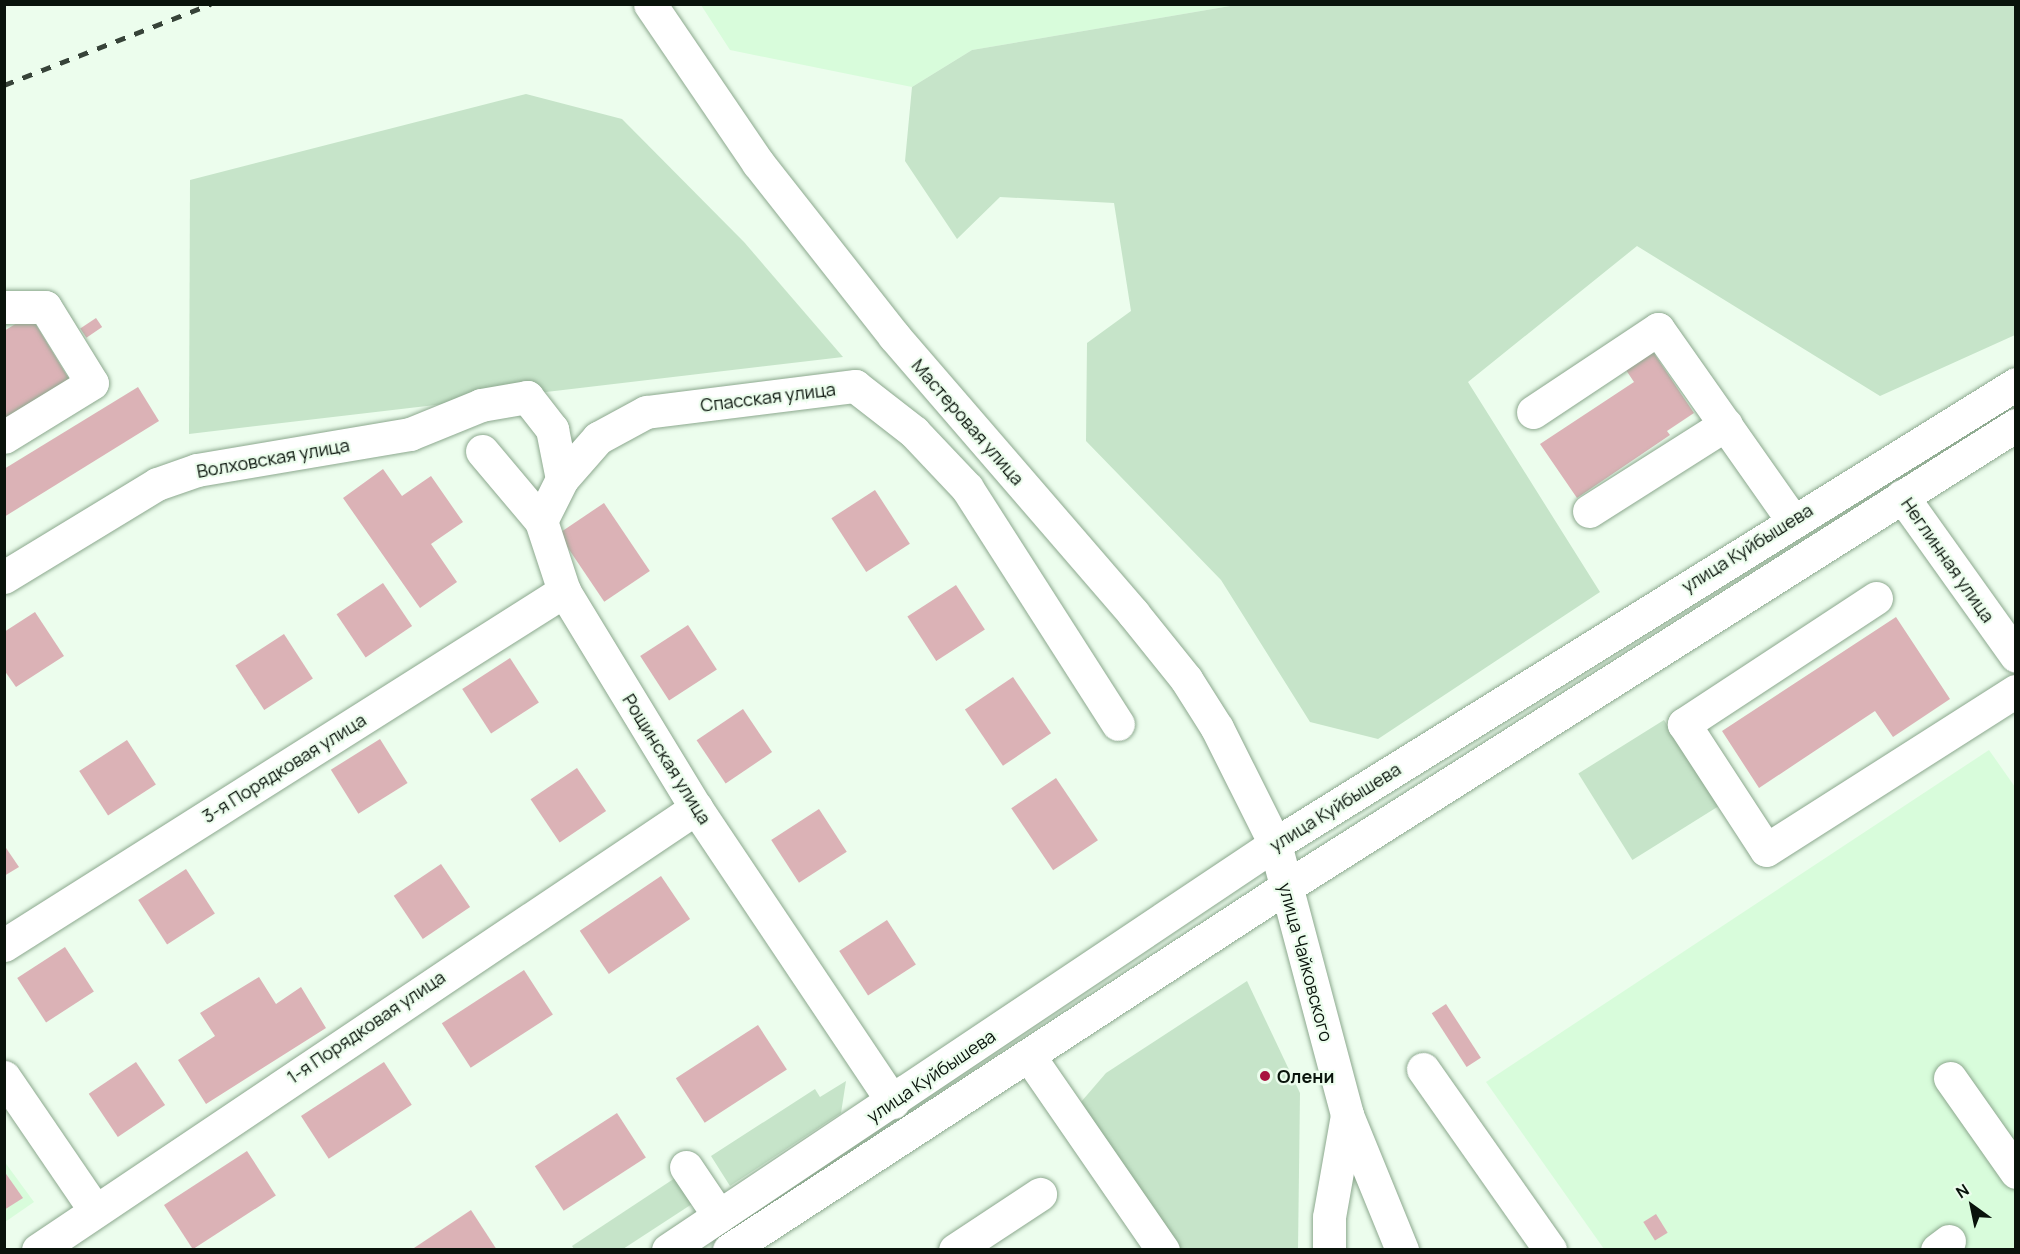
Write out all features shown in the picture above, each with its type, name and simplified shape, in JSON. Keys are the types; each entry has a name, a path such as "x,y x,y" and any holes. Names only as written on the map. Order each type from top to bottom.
{"main road":[{"name":"Мастеровая улица","path":"650,4 758,163 894,336 1134,613 1186,679 1235,759 1275,844"},
{"path":"4,307 45,307 92,383 4,437"},
{"path":"1533,412 1658,329 1792,520"},
{"name":"улица Куйбышева","path":"668,1250 1275,844 1882,464 2016,384"},
{"name":"Спасская улица","path":"562,480 598,438 646,412 855,386 914,432 967,488 1118,724"},
{"name":"Волховская улица","path":"4,577 158,484 197,470 410,434 481,405 527,397 552,429 562,480"},
{"path":"1589,511 1726,424"},
{"name":"улица Куйбышева","path":"729,1250 1286,887 2016,425"},
{"path":"483,451 541,521 562,480"},
{"name":"Неглинная улица","path":"1882,464 1902,496 2016,656"},
{"name":"Рощинская улица","path":"541,521 564,591 696,808 892,1102"},
{"name":"3-я Порядковая улица","path":"4,945 564,591"},
{"path":"1876,598 1683,724 1766,850 2016,691"},
{"name":"1-я Порядковая улица","path":"38,1250 94,1209 696,808"},
{"name":"улица Чайковского","path":"1275,844 1347,1115 1402,1250"},
{"path":"1029,1056 1163,1250"},
{"path":"1423,1069 1550,1250"},
{"path":"4,1077 94,1209"},
{"path":"1950,1078 2016,1172"},
{"name":"улица Чайковского","path":"1329,1250 1329,1217 1347,1115"},
{"path":"686,1167 719,1216"},
{"path":"955,1250 1040,1194"}],"shaded area":[{"path":"701,5 1236,5 972,50 912,87 730,50"},
{"path":"1236,5 2015,5 2015,335 1880,396 1637,246 1468,382 1600,592 1378,739 1310,722 1221,580 1086,441 1087,343 1131,311 1114,203 1000,197 957,239 905,161 912,87 972,50"},
{"path":"526,94 622,119 744,242 843,357 189,434 190,180"},
{"path":"1664,720 1718,807 1632,860 1578,774"},
{"path":"1989,750 2015,787 2015,1249 1604,1249 1486,1082"},
{"path":"1247,981 1300,1093 1298,1249 1179,1249 1081,1102 1106,1073"},
{"path":"846,1081 841,1113 730,1186 711,1156 815,1089 820,1097"},
{"path":"4,1161 34,1202 5,1222 4,1222"},
{"path":"675,1178 692,1204 623,1249 574,1249 572,1246"}],"building":[{"path":"30,315 69,379 4,419 4,331"},
{"path":"96,318 102,327 86,338 80,329"},
{"path":"1651,349 1694,413 1667,431 1670,435 1577,498 1540,444 1634,382 1624,367"},
{"path":"138,387 159,421 4,517 4,469"},
{"path":"383,469 402,496 431,476 463,522 431,544 457,582 420,608 343,498"},
{"path":"875,490 910,544 866,572 831,518"},
{"path":"604,503 650,571 604,602 558,534"},
{"path":"383,583 412,626 366,657 337,614"},
{"path":"956,585 985,629 936,661 907,617"},
{"path":"35,612 64,656 16,687 4,670 4,632"},
{"path":"1896,617 1950,699 1893,737 1875,711 1759,788 1722,731"},
{"path":"688,625 717,669 669,700 640,656"},
{"path":"284,634 313,678 264,710 235,666"},
{"path":"510,658 539,702 491,733 462,689"},
{"path":"1013,677 1051,733 1003,766 965,709"},
{"path":"743,709 772,752 726,783 697,740"},
{"path":"380,739 408,783 358,814 331,770"},
{"path":"127,740 156,784 108,815 79,771"},
{"path":"577,768 606,811 560,842 531,799"},
{"path":"1056,778 1098,840 1053,870 1011,808"},
{"path":"819,809 847,852 799,883 771,840"},
{"path":"4,845 19,867 4,876"},
{"path":"441,864 470,907 423,939 394,896"},
{"path":"186,869 215,913 167,944 138,900"},
{"path":"661,876 690,919 609,974 580,931"},
{"path":"887,920 916,964 868,995 839,951"},
{"path":"65,947 94,991 46,1022 17,978"},
{"path":"524,970 553,1014 471,1068 442,1023"},
{"path":"259,977 276,1004 301,987 326,1028 206,1104 178,1060 215,1036 200,1013"},
{"path":"1446,1004 1481,1058 1467,1067 1432,1013"},
{"path":"758,1025 787,1069 705,1123 676,1078"},
{"path":"136,1062 165,1105 118,1137 89,1094"},
{"path":"384,1062 412,1105 329,1159 301,1116"},
{"path":"617,1113 646,1157 564,1211 535,1166"},
{"path":"247,1151 276,1195 193,1249 164,1205"},
{"path":"4,1171 23,1198 4,1210"},
{"path":"471,1210 497,1250 411,1250"},
{"path":"1656,1214 1668,1233 1655,1241 1643,1222"}],"railway":[{"path":"4,85 211,4"}],"place":[{"name":"Олени","path":"1265,1076"}]}
